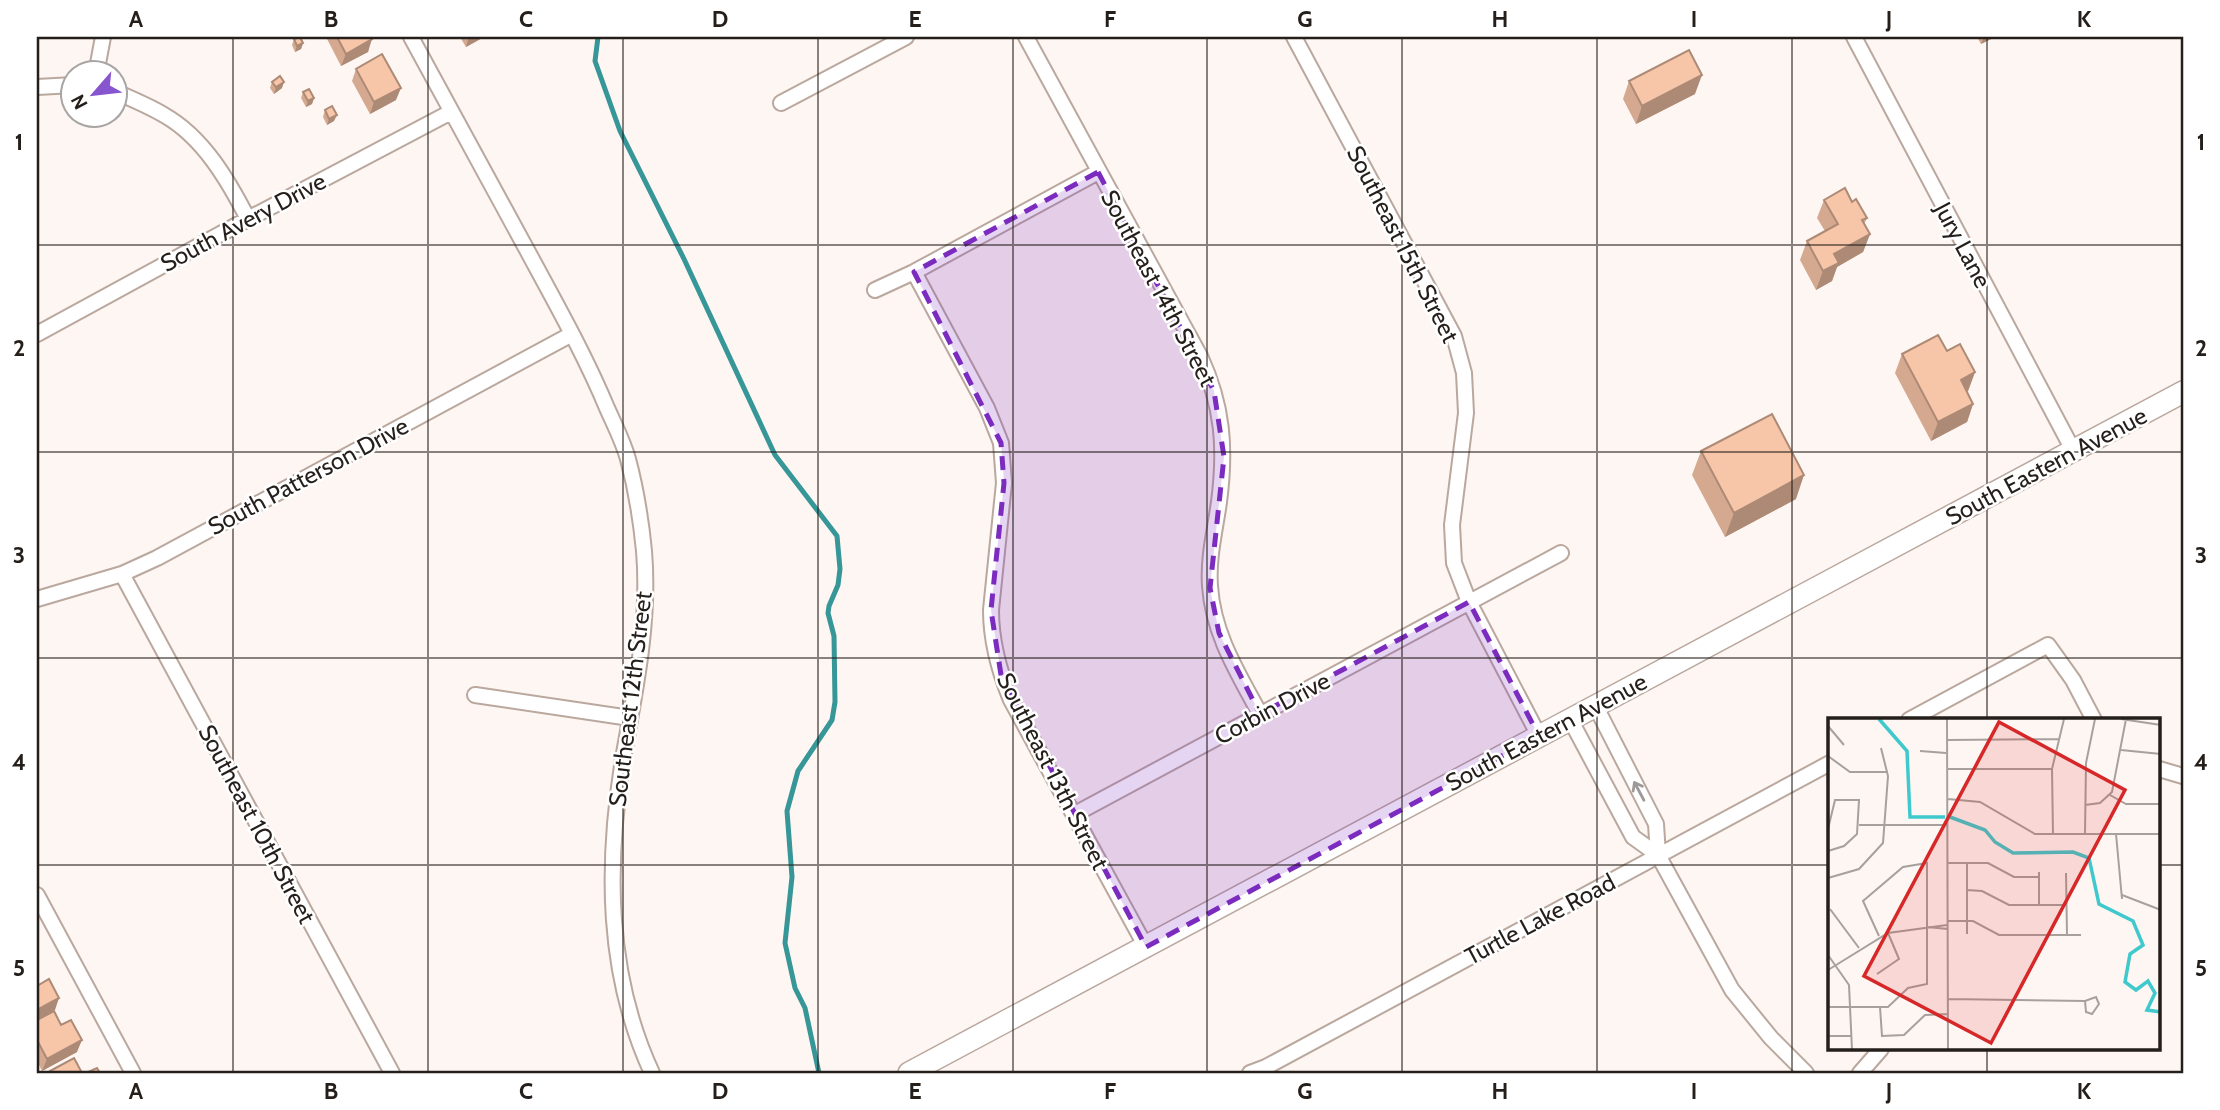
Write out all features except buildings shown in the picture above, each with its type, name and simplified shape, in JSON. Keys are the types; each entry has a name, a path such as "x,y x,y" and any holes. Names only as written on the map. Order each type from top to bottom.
{"main road":[{"name":"South Eastern Avenue","path":"909,1073 1595,705 2182,397"}],"street":[{"path":"99,60 103,37"},
{"name":"Southeast 12th Street","path":"411,37 572,334 603,397 627,457 640,523 645,581 644,621 615,816 613,911 615,948 632,1026 652,1073"},
{"path":"781,103 906,37"},
{"name":"Southeast 14th Street","path":"1026,37 1200,356 1214,391 1219,409 1224,457 1209,561 1213,612 1219,633 1261,714"},
{"name":"Southeast 15th Street","path":"1294,37 1454,336 1464,373 1466,413 1452,525 1454,563 1469,602 1539,736"},
{"name":"Jury Lane","path":"1854,37 2074,452"},
{"path":"37,87 60,86"},
{"path":"130,98 166,115 183,127 229,182 248,219"},
{"name":"South Avery Drive","path":"37,334 451,112"},
{"path":"875,290 914,272 1098,172"},
{"name":"Southeast 13th Street","path":"914,272 987,408 1001,443 1004,483 991,610 1000,675 1011,700 1146,947"},
{"name":"South Patterson Drive","path":"37,599 122,574 158,558 572,334"},
{"name":"Corbin Drive","path":"1075,814 1561,553"},
{"name":"Southeast 10th Street","path":"122,574 392,1073"},
{"path":"1913,718 2048,645 2073,680 2093,718"},
{"path":"475,695 630,718"},
{"path":"1595,705 1656,824 1658,855 1732,990 1771,1038 1806,1073"},
{"path":"1570,719 1633,837 1658,855"},
{"name":"Turtle Lake Road","path":"1250,1073 1266,1067 1828,764"},
{"path":"2160,769 2183,776"},
{"path":"37,895 133,1073"},
{"path":"1860,1073 1880,1050"}],"highlighted area":[{"path":"1098,172 1214,391 1224,457 1210,588 1219,633 1260,714 1469,602 1539,736 1146,947 1001,675 991,610 1004,483 1001,443 914,272"}],"waterway":[{"path":"598,37 595,61 620,131 684,259 775,455 837,536 840,569 838,585 828,613 834,636 835,702 832,720 798,771 787,811 792,877 785,943 795,988 805,1008 819,1073"}]}
